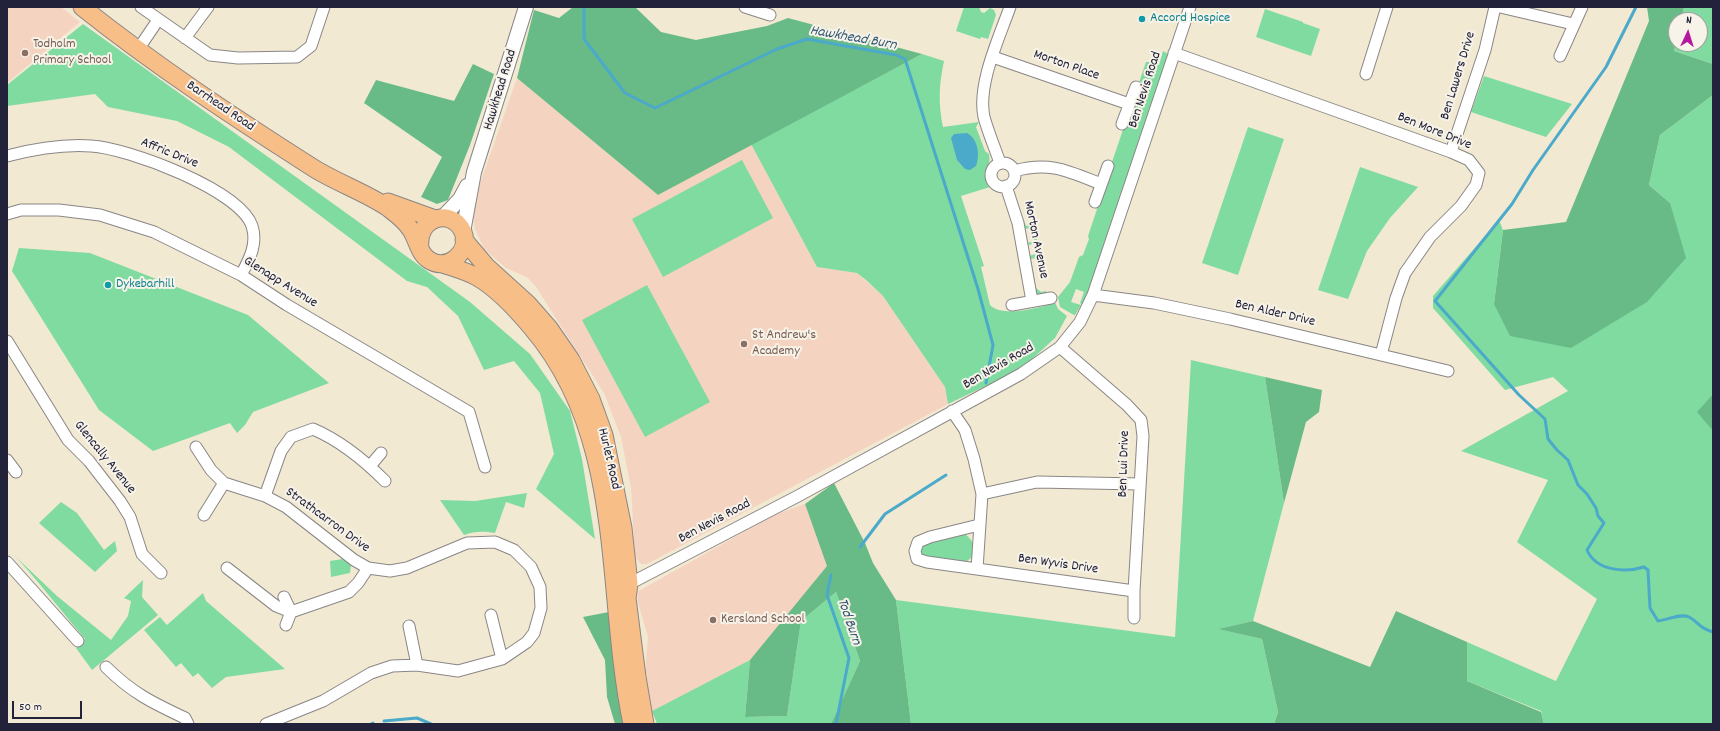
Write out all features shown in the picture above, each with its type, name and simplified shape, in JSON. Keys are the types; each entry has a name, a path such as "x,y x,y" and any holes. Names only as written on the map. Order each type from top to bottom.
{"main road":[{"name":"Barrhead Road","path":"82,7 137,51 220,108 311,166 365,194 400,217 411,230 420,248"},
{"name":"Barrhead Road","path":"365,194 438,219"},
{"path":"438,219 453,221 459,226 464,236 464,247 456,258 443,264 435,263 423,255 419,240 420,232 425,226 438,219"},
{"name":"Hurlet Road","path":"464,236 486,266 528,304 549,328 574,365 591,399 604,435 611,462 623,528 629,584 628,598 637,677 645,724"},
{"name":"Hurlet Road","path":"443,264 477,277 489,285 516,310 554,356 566,376 583,413 600,472 611,548 620,650 632,724"}],"street":[{"path":"141,7 210,55 238,58 297,57 310,46 324,7"},
{"path":"185,38 208,7"},
{"name":"Hawkhead Road","path":"464,236 474,172 526,7"},
{"path":"745,7 770,15"},
{"path":"1000,163 984,116 983,102 985,81 1010,7"},
{"name":"Ben Nevis Road","path":"629,584 798,496 1021,374 1060,347 1080,322 1093,295 1190,7"},
{"path":"1366,74 1387,7"},
{"name":"Ben Lawers Drive","path":"1451,152 1485,50 1494,7"},
{"path":"1500,7 1573,24"},
{"path":"1560,56 1573,24 1582,7"},
{"path":"137,51 158,20"},
{"name":"Ben More Drive","path":"1174,53 1451,152 1469,160 1479,173 1476,185 1461,206 1430,237 1406,273 1396,298 1381,355"},
{"name":"Morton Place","path":"993,57 1129,104"},
{"path":"1122,124 1136,87"},
{"name":"Affric Drive","path":"7,156 31,150 92,146 136,155 176,170 210,188 240,209 252,225 254,237 251,256 241,275"},
{"path":"1000,163 1008,164 1014,171 1013,180 1006,186 997,185 991,178 992,169 1000,163"},
{"path":"1095,202 1108,166"},
{"path":"1014,171 1030,167 1060,168 1101,184"},
{"name":"Hawkhead Road","path":"438,219 460,199 474,172"},
{"name":"Morton Avenue","path":"1006,186 1018,223 1032,301"},
{"name":"Glenapp Avenue","path":"7,214 22,210 59,210 100,215 154,232 241,275 287,305 469,412 485,466"},
{"name":"Ben Alder Drive","path":"1093,295 1162,304 1448,371"},
{"path":"1012,305 1051,298"},
{"name":"Glencally Avenue","path":"7,341 68,440 88,461 120,501 130,517 142,554 161,573"},
{"name":"Ben Lui Drive","path":"1060,347 1127,405 1141,420 1143,436 1134,590 1134,618"},
{"path":"952,411 964,430 974,459 982,494 977,569"},
{"path":"265,496 281,451 291,437 313,429 337,440 370,466 385,481"},
{"path":"196,447 211,470 224,483 204,515"},
{"path":"370,466 381,453"},
{"path":"7,460 16,472"},
{"path":"982,494 1037,482 1140,484"},
{"name":"Strathcarron Drive","path":"224,483 265,496 286,507 354,560 368,568 390,571 406,568 467,543 495,542 514,550 530,567 540,587 541,608 534,633 527,642 502,659 458,671 417,665 392,666 371,673 323,701 266,724"},
{"name":"Ben Wyvis Drive","path":"979,525 930,537 918,542 914,551 917,559 927,562 1134,590"},
{"path":"7,562 78,641"},
{"path":"227,568 276,606 291,612 349,592 358,583 368,568"},
{"path":"284,597 291,612 286,625"},
{"path":"491,615 502,659"},
{"path":"409,626 417,665"},
{"path":"106,667 123,684 149,702 185,718 188,724"}],"shaded area":[{"name":"Todholm Primary School","path":"7,7 61,7 80,22 7,83"},
{"name":"St Andrew's Academy","path":"517,78 658,195 751,144 817,267 857,273 883,296 945,387 948,404 647,564 641,564 635,557 631,488 621,437 604,393 537,288 528,278 506,268 484,249 475,229 472,210 474,201"},
{"name":"Kersland School","path":"805,504 828,566 750,660 652,711 645,674 648,637 638,603 637,592 774,515"}],"green space":[{"path":"573,7 635,7 661,32 696,40 767,26 788,18 922,54 658,195 517,78 534,10 559,18"},
{"path":"964,7 979,7 981,12 984,13 990,8 994,10 996,15 988,39 981,37 980,39 956,31"},
{"path":"1647,7 1684,7 1683,12 1668,12 1668,52 1677,52 1713,64 1713,95 1660,135 1649,185 1670,203 1686,258 1647,302 1571,348 1510,336 1494,304 1503,230 1566,222 1649,21"},
{"path":"1684,7 1713,7 1713,64 1677,52 1708,52 1708,12 1683,12"},
{"path":"1265,9 1320,29 1311,56 1256,37"},
{"path":"83,24 470,302 530,354 570,411 582,459 595,539 536,489 554,454 540,393 514,361 484,370 458,316 427,287 407,281 229,147 177,121 108,107 95,94 7,106 7,85"},
{"path":"1163,51 1168,54 1169,57 1090,292 1083,305 1080,303 1084,292 1076,289 1071,302 1081,305 1074,315 1060,307 1058,297 1070,282 1079,257 1083,255 1089,239 1088,236 1098,206 1100,206 1113,166 1112,162 1146,62 1159,65"},
{"path":"922,54 944,61 940,94 940,110 943,127 979,122 976,127 985,151 989,154 986,178 990,187 961,196 984,266 981,267 990,305 995,309 1002,311 1018,311 1048,305 1050,301 1054,300 1058,309 1067,316 1055,338 1032,359 1009,375 948,404 945,387 883,296 857,273 817,267 751,144"},
{"path":"473,64 494,74 470,145 448,200 437,204 421,197 442,157 364,103 376,80 454,101"},
{"path":"1484,76 1572,104 1546,137 1471,112"},
{"path":"1713,95 1713,394 1698,412 1713,431 1713,724 1544,724 1541,711 1467,681 1467,642 1556,681 1597,599 1517,542 1548,480 1461,451 1568,391 1553,377 1505,390 1433,308 1433,296 1499,220 1503,230 1494,304 1670,203 1649,185 1660,135"},
{"path":"1248,127 1284,139 1238,275 1202,263"},
{"path":"742,160 773,218 663,277 632,219"},
{"path":"1360,167 1418,187 1390,218 1367,251 1348,299 1318,290"},
{"path":"1024,221 1026,226 1034,224 1040,257 1031,259 1036,288 1041,292 1046,291 1046,294 1038,294 1035,292 1028,256 1036,254 1034,244 1027,245 1027,243 1034,241 1031,228 1024,229 1022,223"},
{"path":"19,248 90,253 248,315 329,383 253,412 245,425 237,433 230,423 153,451 99,410 12,271"},
{"path":"647,285 710,402 645,437 582,320"},
{"path":"1191,360 1265,377 1284,503 1253,621 1219,629 1262,639 1278,712 1274,724 911,724 896,600 1175,637"},
{"path":"1265,377 1322,390 1319,412 1306,422 1284,503"},
{"path":"1713,394 1713,431 1697,412"},
{"path":"834,483 865,543 873,563 896,600 911,724 831,724 860,661 836,592 801,621 787,716 745,717 750,660 827,566 805,504"},
{"path":"527,493 524,508 506,502 495,533 479,532 464,535 440,500 475,501"},
{"path":"61,502 77,513 104,550 115,541 117,551 95,572 39,523"},
{"path":"963,533 973,543 974,548 973,556 965,562 956,563 942,561 920,555 922,545"},
{"path":"16,557 57,596 111,640 128,616 131,601 124,598 143,580 142,597 158,615 92,670 76,648 85,639"},
{"path":"343,559 351,565 350,573 331,577 330,561"},
{"path":"836,592 860,661 831,724 657,724 652,711 750,660 745,717 787,716 801,621"},
{"path":"203,593 206,601 285,669 226,677 212,688 198,673 193,677 181,663 176,667 144,630 160,617 167,625"},
{"path":"1396,611 1467,642 1467,681 1541,712 1544,724 1274,724 1278,712 1262,639 1218,629 1253,621 1370,667"},
{"path":"609,612 619,702 624,724 615,724 607,697 605,660 583,617"}],"water":[{"path":"967,133 974,139 978,152 976,166 970,170 965,169 957,160 951,138 954,134"}],"waterway":[{"name":"Hawkhead Burn","path":"584,7 584,39 625,93 655,108 777,49 807,39 896,55 905,59 978,289 993,345 986,383"},
{"path":"1636,7 1606,67 1533,170 1512,204 1435,301 1519,395 1545,419 1548,439 1568,460 1578,485 1587,494 1596,508 1598,516 1604,523 1587,550 1591,557 1597,562 1612,569 1628,570 1644,567 1648,570 1650,608 1658,621 1678,616 1686,616 1693,619 1704,629 1713,632"},
{"name":"Tod Burn","path":"860,547 885,514 946,475"},
{"name":"Tod Burn","path":"831,575 827,595 849,658 836,724"},
{"name":"Tod Burn","path":"384,721 417,718 431,724"}],"place":[{"name":"Accord Hospice","path":"1142,19"},
{"name":"Todholm Primary School","path":"25,53"},
{"name":"Dykebarhill","path":"108,285"},
{"name":"St Andrew's Academy","path":"744,344"},
{"name":"Kersland School","path":"713,620"}]}
